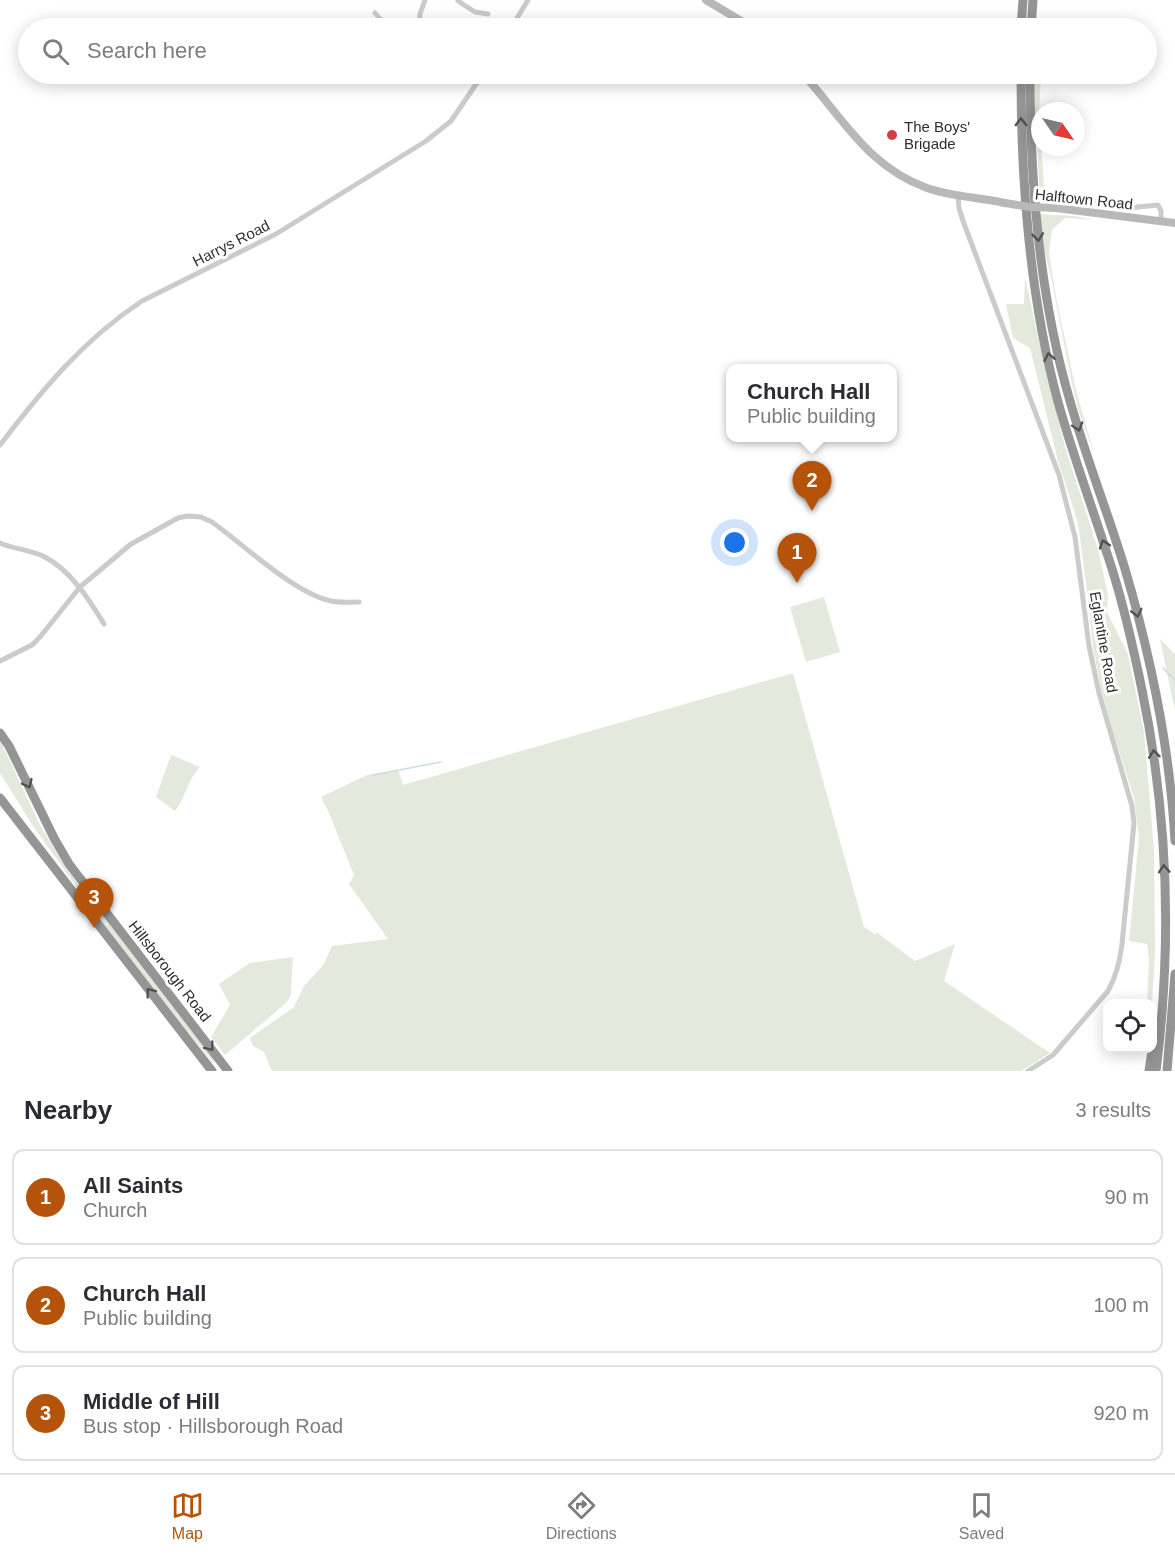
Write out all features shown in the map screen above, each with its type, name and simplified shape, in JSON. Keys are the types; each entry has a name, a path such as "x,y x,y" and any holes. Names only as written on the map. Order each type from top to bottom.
{"highway":[{"path":"1022,18 1023,0"},
{"path":"1032,18 1033,0"},
{"path":"1020,84 1026,219 1040,317 1058,400 1122,606 1152,745 1164,879 1164,991 1156,1071"},
{"path":"1030,84 1032,169 1048,307 1069,400 1125,568 1145,647 1164,740 1175,841"},
{"name":"Hillsborough Road","path":"0,733 9,746 69,864 228,1071"},
{"name":"Hillsborough Road","path":"0,798 212,1071"},
{"path":"1167,1071 1174,1011 1175,974"},
{"path":"1149,1071 1164,991"}],"street":[{"path":"420,18 425,0"},
{"path":"458,0 475,12 488,14"},
{"path":"517,18 528,0"},
{"path":"706,0 736,18"},
{"path":"375,13 378,18"},
{"name":"Harrys Road","path":"0,445 80,350 122,314 142,301 276,234 426,141 451,121 476,84"},
{"name":"Halftown Road","path":"812,84 871,154 912,181 934,190 1030,207 1056,208 1175,223"},
{"name":"Eglantine Road","path":"958,196 963,221 1059,475 1069,510 1079,562 1089,646 1099,693 1122,766 1133,815 1133,839 1118,973 1108,991 1065,1042 1053,1055 1028,1071"},
{"name":"Halftown Road","path":"1079,198 1127,208 1158,205 1161,222"},
{"path":"0,662 40,638 80,587 131,544 178,518 193,516 212,522 281,575 315,596 338,603 358,602"},
{"path":"0,543 44,556 54,563 80,587 104,624"}],"shaded area":[{"path":"1035,84 1040,84 1039,102 1035,102"},
{"path":"1038,156 1042,156 1045,202 1040,202"},
{"path":"1040,214 1095,220 1065,218 1052,230 1049,254 1076,390 1094,454 1072,384 1044,249"},
{"path":"1025,277 1048,382 1066,450 1098,549 1108,595 1107,612 1128,654 1144,732 1154,849 1155,952 1152,999 1147,999 1149,960 1147,944 1129,941 1139,838 1134,798 1101,689 1093,648 1078,523 1058,461 1030,348 1013,338 1006,304 1024,304"},
{"path":"824,597 840,652 806,662 790,607"},
{"path":"1160,639 1175,654 1175,711"},
{"path":"793,673 864,927 876,935 876,932 915,961 955,944 944,981 1050,1053 1021,1071 272,1071 264,1052 253,1046 250,1038 294,1007 304,986 324,964 332,946 388,939 349,884 354,875 321,797 367,775 398,770 403,785"},
{"path":"0,740 40,825 66,868 86,894 84,897 33,826 0,773"},
{"path":"171,755 200,767 175,811 156,797"},
{"path":"94,903 214,1058 213,1062 90,907"},
{"path":"293,957 291,994 287,1002 225,1055 211,1037 230,1005 219,984 250,963"}],"waterway":[{"path":"1163,668 1175,680"},
{"path":"373,775 441,762"}],"place":[{"name":"The Boys' Brigade","path":"892,135"},
{"name":"Church Hall","path":"812,511"},
{"name":"All Saints","path":"797,583"},
{"name":"Middle of Hill","path":"94,928"}]}
